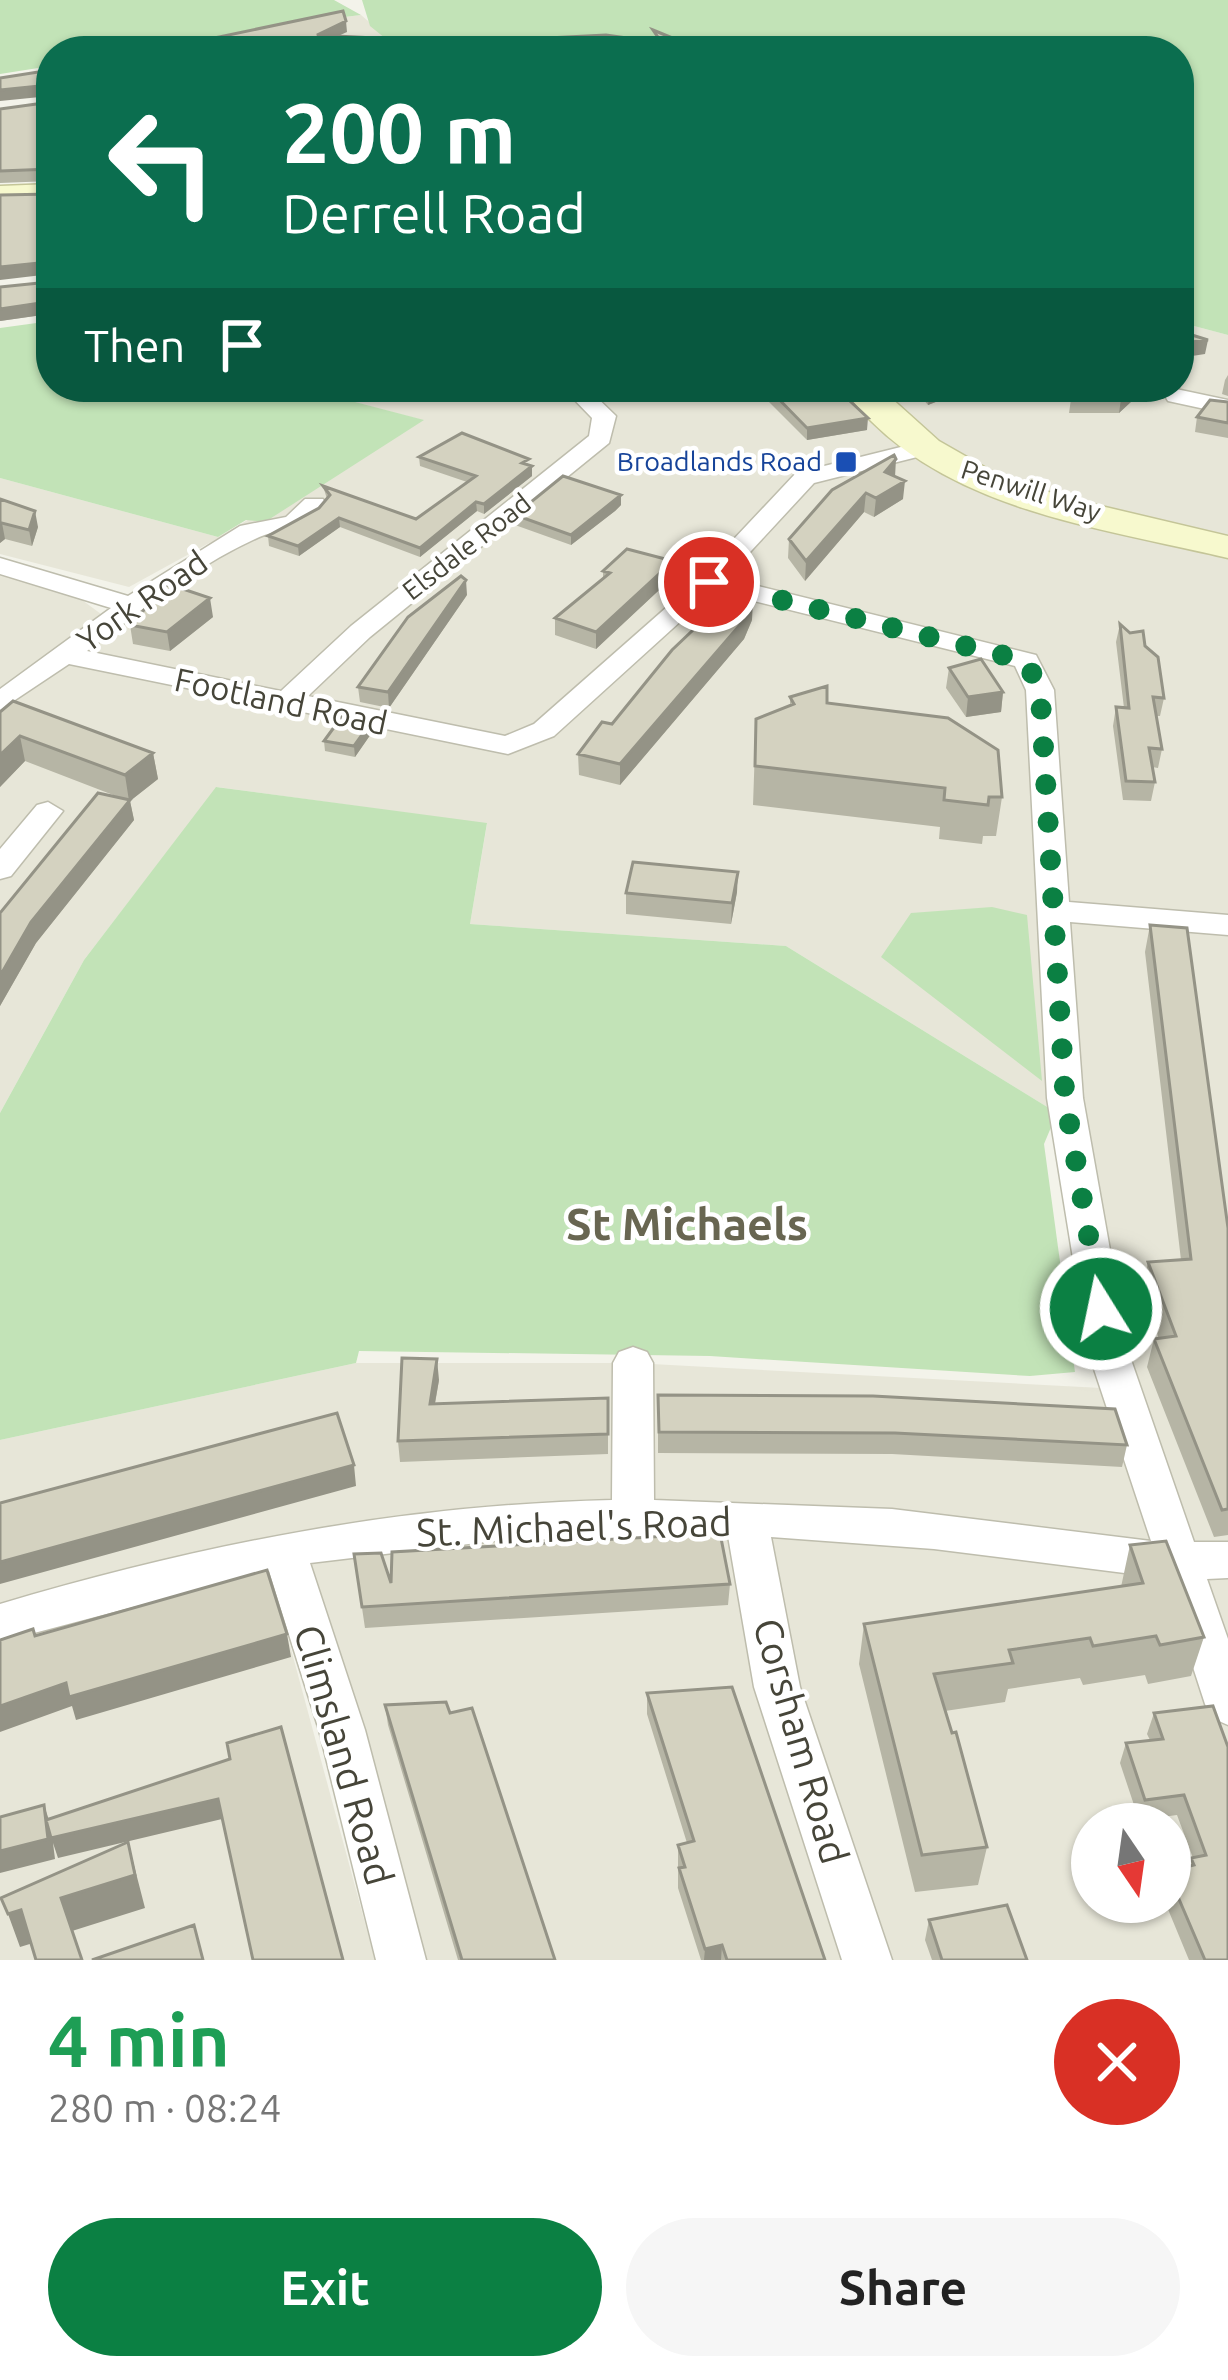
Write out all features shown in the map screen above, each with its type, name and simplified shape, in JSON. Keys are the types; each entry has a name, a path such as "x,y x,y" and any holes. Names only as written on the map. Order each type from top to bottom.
{"street":[{"path":"0,195 36,194"},
{"path":"1194,400 1228,407"},
{"name":"Elsdale Road","path":"286,702 342,643 448,565 601,438 604,416 589,402"},
{"name":"Penwill Way","path":"876,402 925,448 974,477 1029,496 1228,547"},
{"path":"925,448 805,478 709,582 1026,661 1040,690 1065,1097 1108,1352 1228,1704"},
{"name":"York Road","path":"4,695 130,605 249,531 309,520"},
{"path":"0,566 130,605"},
{"name":"Footland Road","path":"64,655 499,745 544,730 709,582"},
{"path":"0,869 48,811"},
{"path":"1054,910 1228,925"},
{"path":"633,1363 633,1517"},
{"name":"St. Michael's Road","path":"0,1623 284,1550 374,1535 633,1517 893,1527 1180,1562 1228,1560"},
{"name":"Corsham Road","path":"746,1520 777,1687 867,1960"},
{"name":"Climsland Road","path":"284,1550 342,1730 401,1960"}],"shaded area":[{"path":"361,15 386,36 219,36"},
{"path":"1194,326 1228,335 1228,1960 401,1960 284,1551 0,1623 0,1440 356,1363 633,1363 1120,1389 1057,1113 786,946 470,924 487,824 217,787 84,960 0,1113 0,702 211,542 129,587 0,554 0,478 218,537 422,420 354,402 1194,402"},
{"path":"0,574 82,600 101,614 0,692"},
{"path":"268,1564 375,1960 0,1960 0,1647 97,1613"}],"green space":[{"path":"0,0 334,0 361,15 219,36 36,36 36,68 0,74"},
{"path":"362,0 1228,0 1228,335 1194,326 1194,36 382,36 370,26"},
{"path":"36,323 36,402 355,402 424,420 265,522 246,520 218,537 0,478 0,328"},
{"path":"216,787 487,823 470,924 786,946 1057,1113 1044,1144 1075,1372 1030,1376 710,1356 359,1351 356,1363 0,1440 0,1113 84,960"},
{"path":"992,907 1027,915 1042,1081 881,957 911,913"}],"building":[{"path":"343,11 346,21 317,35 337,36 224,36"},
{"path":"36,72 36,86 0,90 0,78"},
{"path":"36,104 36,170 0,171 0,109"},
{"path":"36,194 36,263 0,267 0,195"},
{"path":"36,283 36,304 0,309 0,287"},
{"path":"1210,400 1228,402 1228,423 1197,417"},
{"path":"782,402 851,402 868,418 807,428"},
{"path":"462,433 529,459 522,463 532,466 484,504 476,502 420,548 339,518 298,546 268,536 319,508 330,495 323,486 416,519 476,476 419,457"},
{"path":"894,455 896,459 885,472 905,481 876,498 866,493 806,561 789,539 832,490"},
{"path":"563,476 621,495 571,535 515,515"},
{"path":"0,499 35,511 29,530 0,524"},
{"path":"627,549 673,561 596,632 555,618 610,573 603,571"},
{"path":"461,576 466,580 388,692 358,687 408,617"},
{"path":"168,584 210,598 167,632 130,625"},
{"path":"729,596 753,601 745,619 620,764 578,754 602,722 612,724 672,650"},
{"path":"1120,624 1130,633 1143,631 1145,646 1158,657 1164,698 1153,697 1162,749 1149,748 1155,782 1126,781 1116,707 1129,708"},
{"path":"981,659 1003,692 968,697 949,668"},
{"path":"827,686 827,703 948,718 998,750 1002,797 989,797 988,805 944,800 945,788 755,766 756,719 794,704 790,697"},
{"path":"13,701 153,753 125,775 20,736 0,755 0,712"},
{"path":"343,715 372,721 354,746 324,741"},
{"path":"98,793 130,800 31,922 0,976 0,913"},
{"path":"633,862 738,872 732,903 626,893"},
{"path":"1150,925 1187,928 1228,1228 1228,1509 1222,1510 1154,1339 1176,1336 1148,1262 1191,1259"},
{"path":"402,1358 437,1359 430,1404 608,1398 608,1434 398,1441"},
{"path":"658,1395 873,1396 1115,1409 1127,1445 895,1433 659,1432"},
{"path":"337,1413 354,1465 0,1562 0,1503"},
{"path":"720,1533 730,1584 362,1607 354,1554 381,1553 391,1583 392,1552"},
{"path":"1166,1541 1204,1637 1160,1645 1156,1636 1093,1646 1090,1638 1009,1650 1013,1663 934,1674 952,1733 956,1732 987,1847 922,1855 864,1624 1143,1583 1130,1545"},
{"path":"267,1570 287,1634 69,1697 66,1683 0,1706 0,1640 33,1629 35,1636"},
{"path":"732,1687 825,1960 727,1960 722,1945 705,1949 679,1868 685,1867 678,1845 694,1841 647,1693"},
{"path":"446,1702 450,1713 472,1708 555,1960 462,1960 385,1705"},
{"path":"1213,1706 1228,1747 1228,1960 1205,1960 1189,1923 1191,1858 1206,1855 1191,1803 1184,1795 1145,1800 1126,1743 1163,1739 1154,1713"},
{"path":"281,1727 343,1960 253,1960 218,1799 51,1838 46,1820 230,1759 227,1743"},
{"path":"44,1805 48,1839 0,1851 0,1817"},
{"path":"128,1842 135,1875 61,1898 82,1960 36,1960 21,1910 8,1914 1,1898"},
{"path":"1007,1905 1027,1960 942,1960 929,1920"},
{"path":"194,1925 203,1960 92,1960"}],"place":[{"name":"Broadlands Road","path":"846,462"}],"district":[{"name":"St Michaels","path":"687,1224"}],"route":[{"path":"709,582 1026,661 1040,690 1065,1097 1101,1309"}]}
